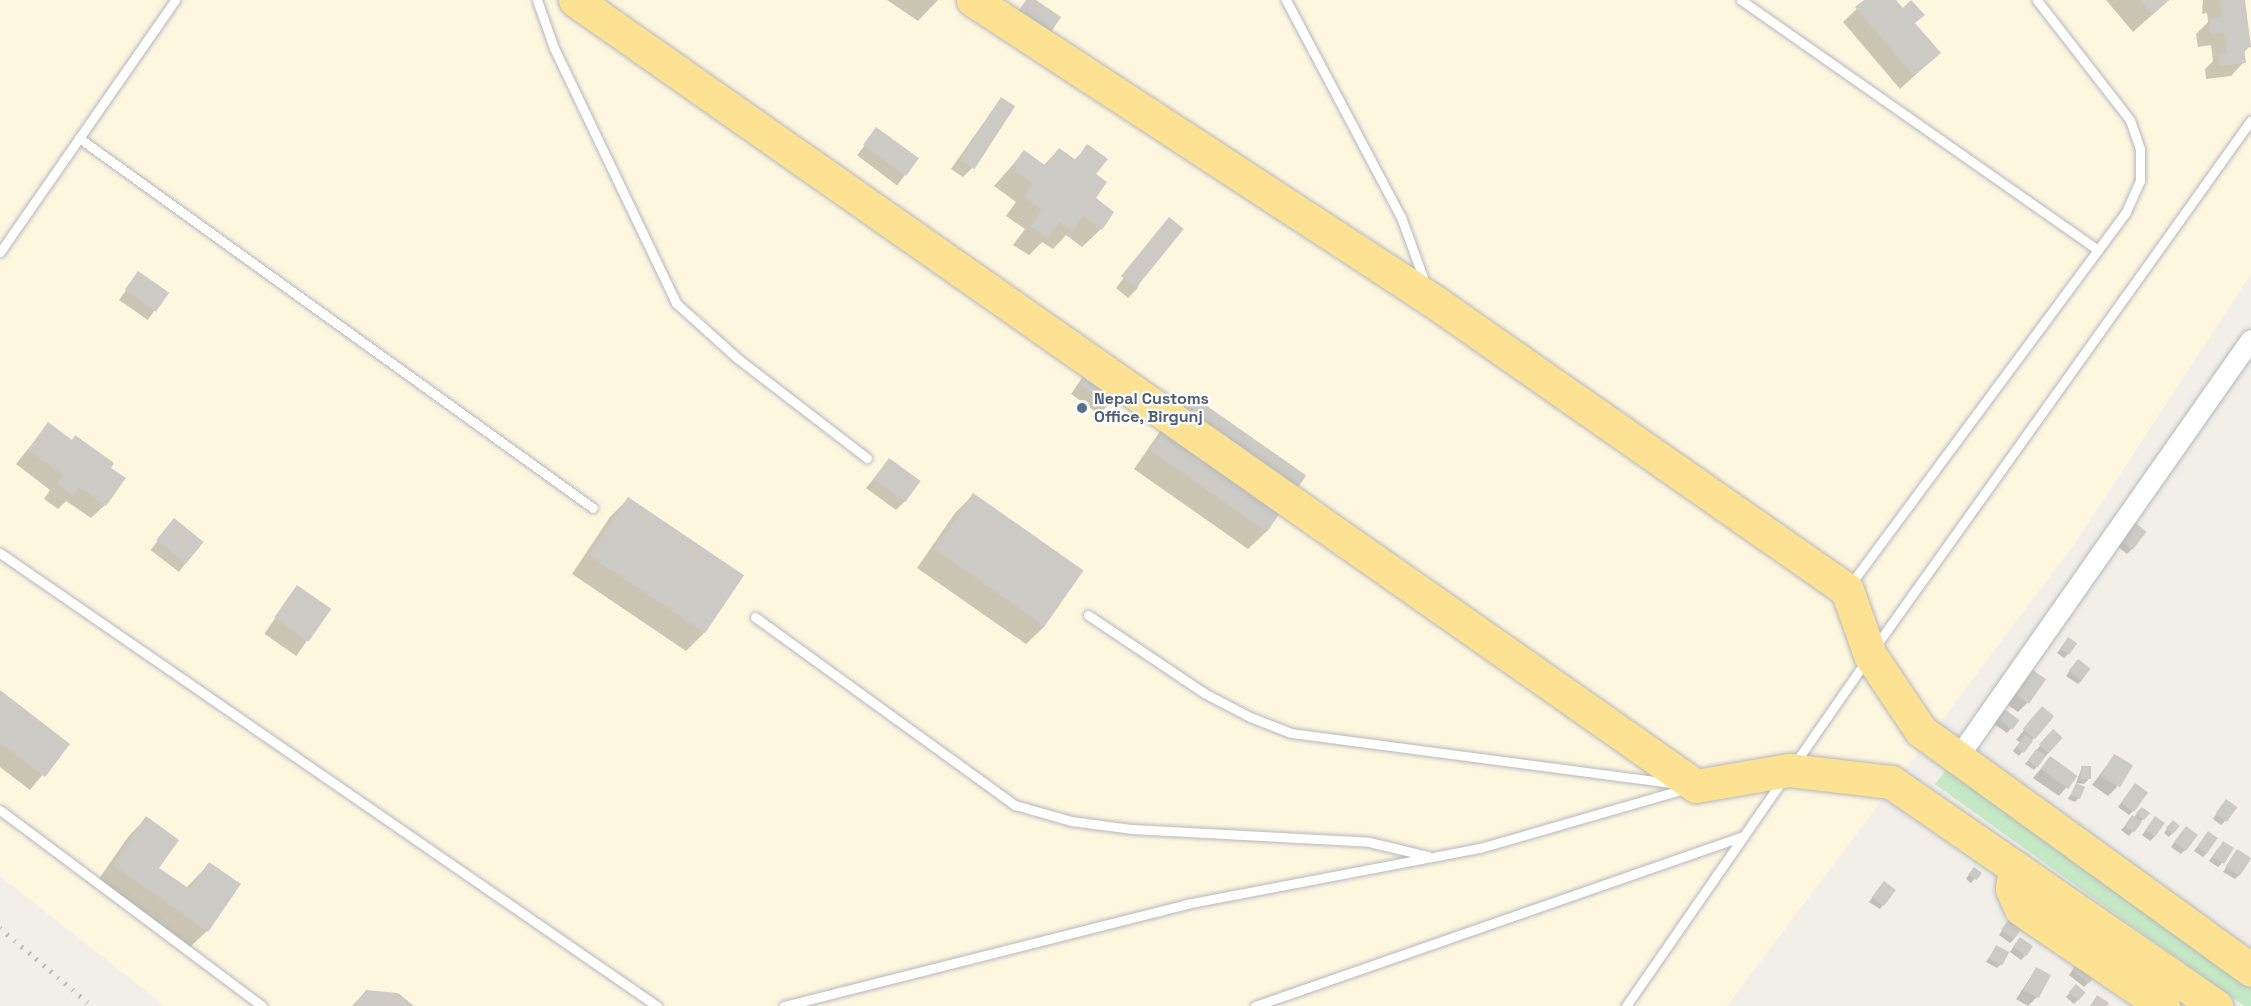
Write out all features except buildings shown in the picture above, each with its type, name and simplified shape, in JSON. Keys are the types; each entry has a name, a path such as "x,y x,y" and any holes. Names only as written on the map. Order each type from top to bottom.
{"highway":[{"path":"575,0 1696,786 1790,770 1892,782 2216,1006"},
{"path":"973,0 1432,300 1846,590 1870,655 1921,731 2251,970"},
{"path":"2014,867 2012,889 2021,909 2163,1006"}],"street":[{"path":"1958,759 2251,340"}],"lane":[{"path":"0,252 175,0"},
{"path":"537,0 554,48 676,303 737,358 867,458"},
{"path":"1287,0 1401,217 1432,300"},
{"path":"1741,0 2098,250"},
{"path":"1846,590 2125,214 2140,181 2140,149 2130,120 2037,0"},
{"path":"1626,1006 1870,655 2251,120"},
{"path":"79,138 593,508"},
{"path":"0,553 657,1006"},
{"path":"1088,615 1204,693 1250,717 1291,733 1696,786"},
{"path":"755,617 1016,805 1071,821 1132,829 1369,842 1434,857"},
{"path":"784,1006 1186,904 1480,848 1696,786"},
{"path":"0,810 262,1006"},
{"path":"1255,1006 1743,836"}],"shaded area":[{"name":"Nepal Customs Office, Birgunj","path":"0,0 2251,0 2251,274 2076,542 1727,1006 165,1006 0,876"}],"green space":[{"path":"1947,769 2251,988 2251,1006 2244,1006 1935,784"}],"railway":[{"path":"0,928 92,1006"}],"place":[{"name":"Nepal Customs Office, Birgunj","path":"1082,408"}]}
